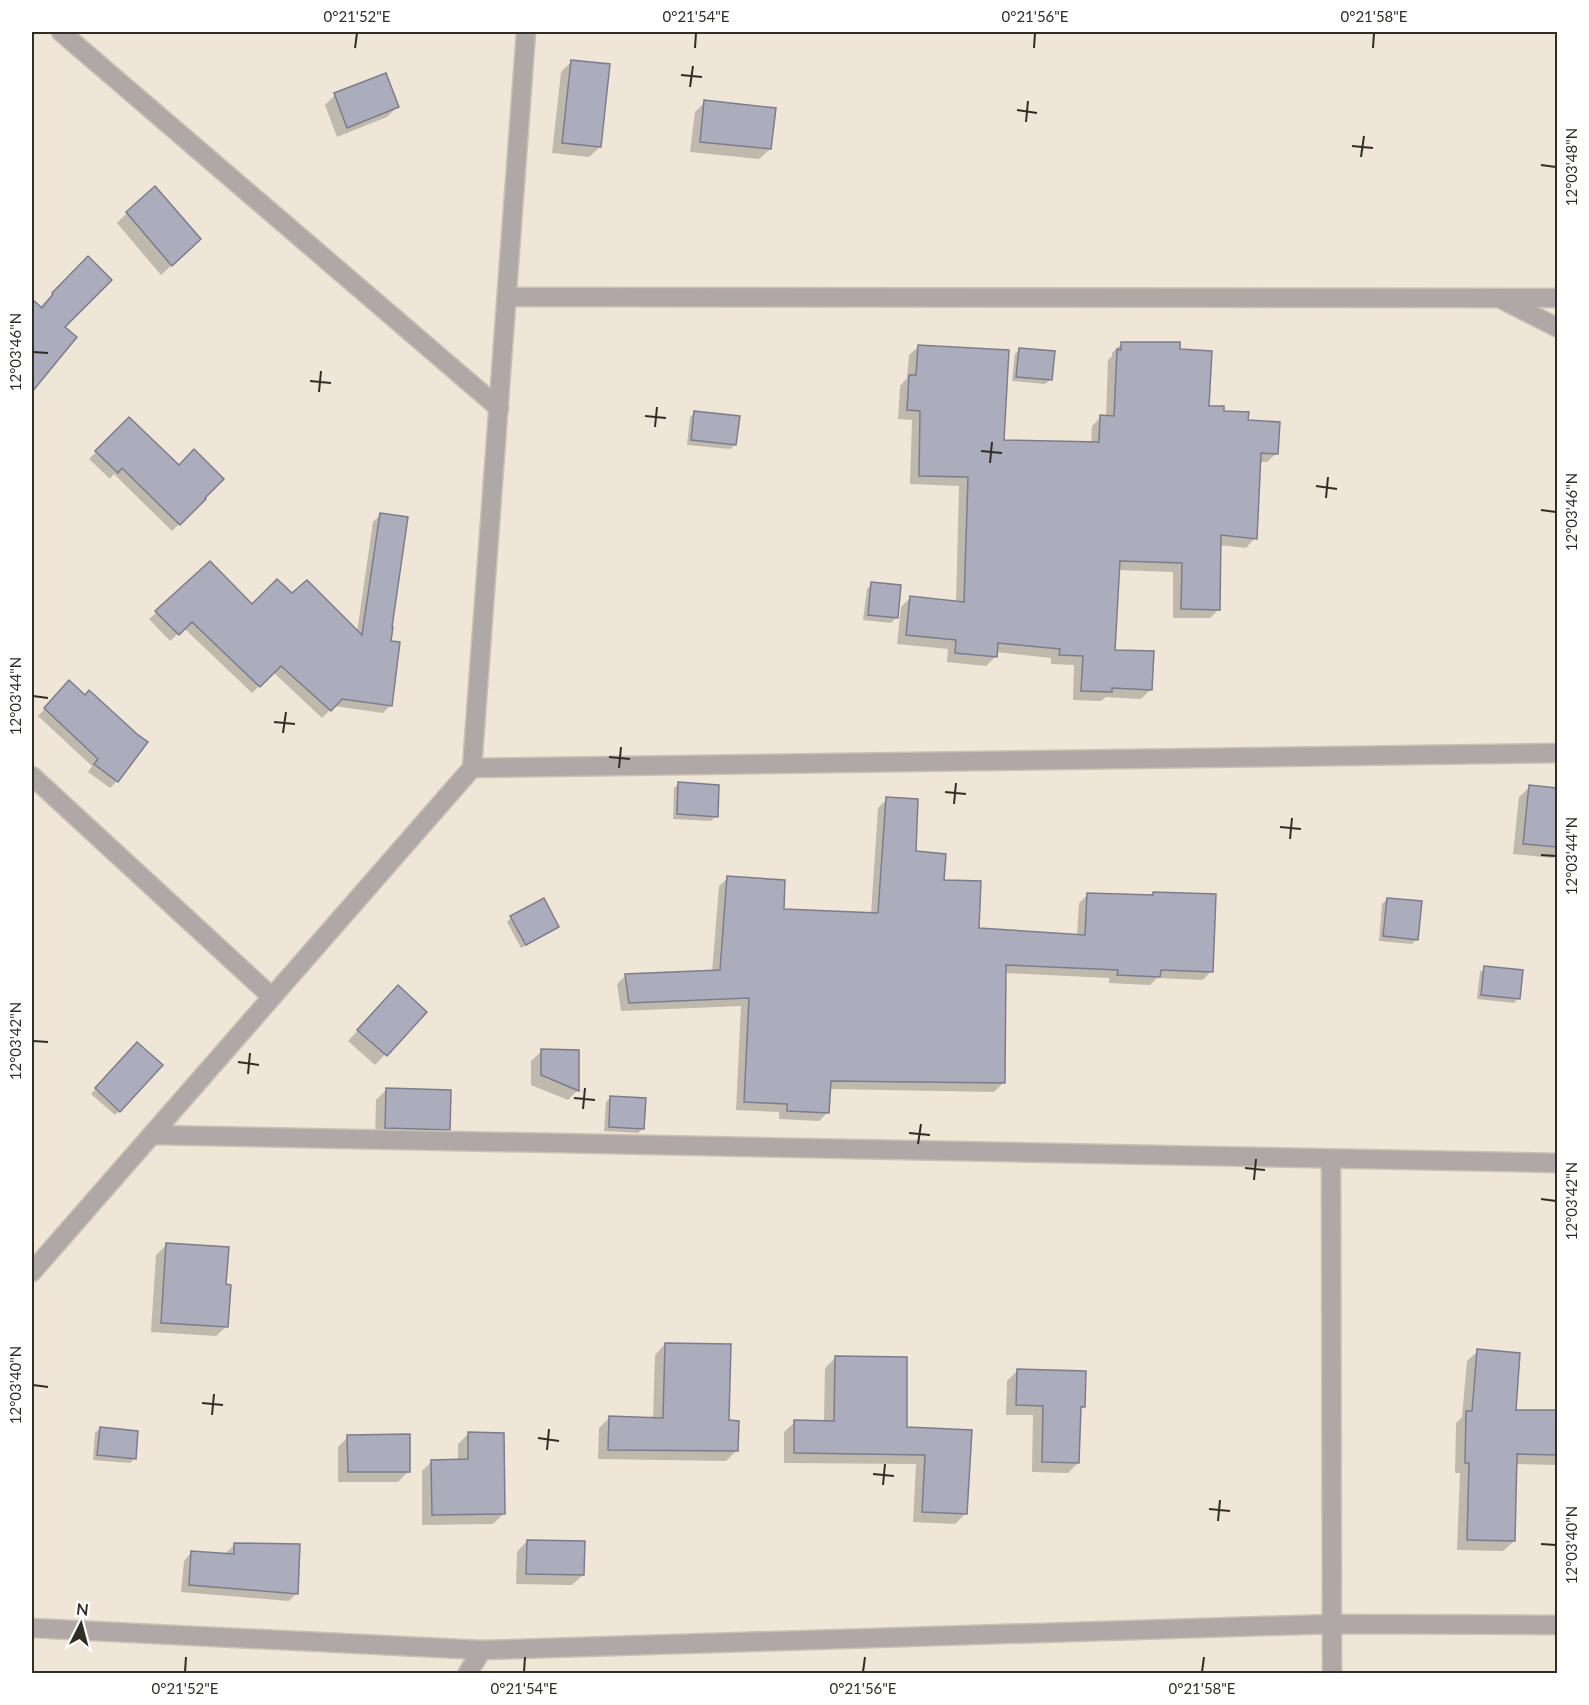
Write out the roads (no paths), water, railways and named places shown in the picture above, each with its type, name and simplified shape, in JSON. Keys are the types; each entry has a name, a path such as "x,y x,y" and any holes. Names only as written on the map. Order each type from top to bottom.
{"street":[{"path":"61,32 498,408"},
{"path":"32,1272 472,768 526,32"},
{"path":"507,297 1557,298"},
{"path":"1499,298 1557,328"},
{"path":"472,768 1557,753"},
{"path":"32,776 272,997"},
{"path":"152,1135 1557,1163"},
{"path":"1331,1159 1332,1674"},
{"path":"32,1629 482,1650 1332,1624 1557,1625"},
{"path":"467,1674 482,1650"}]}
